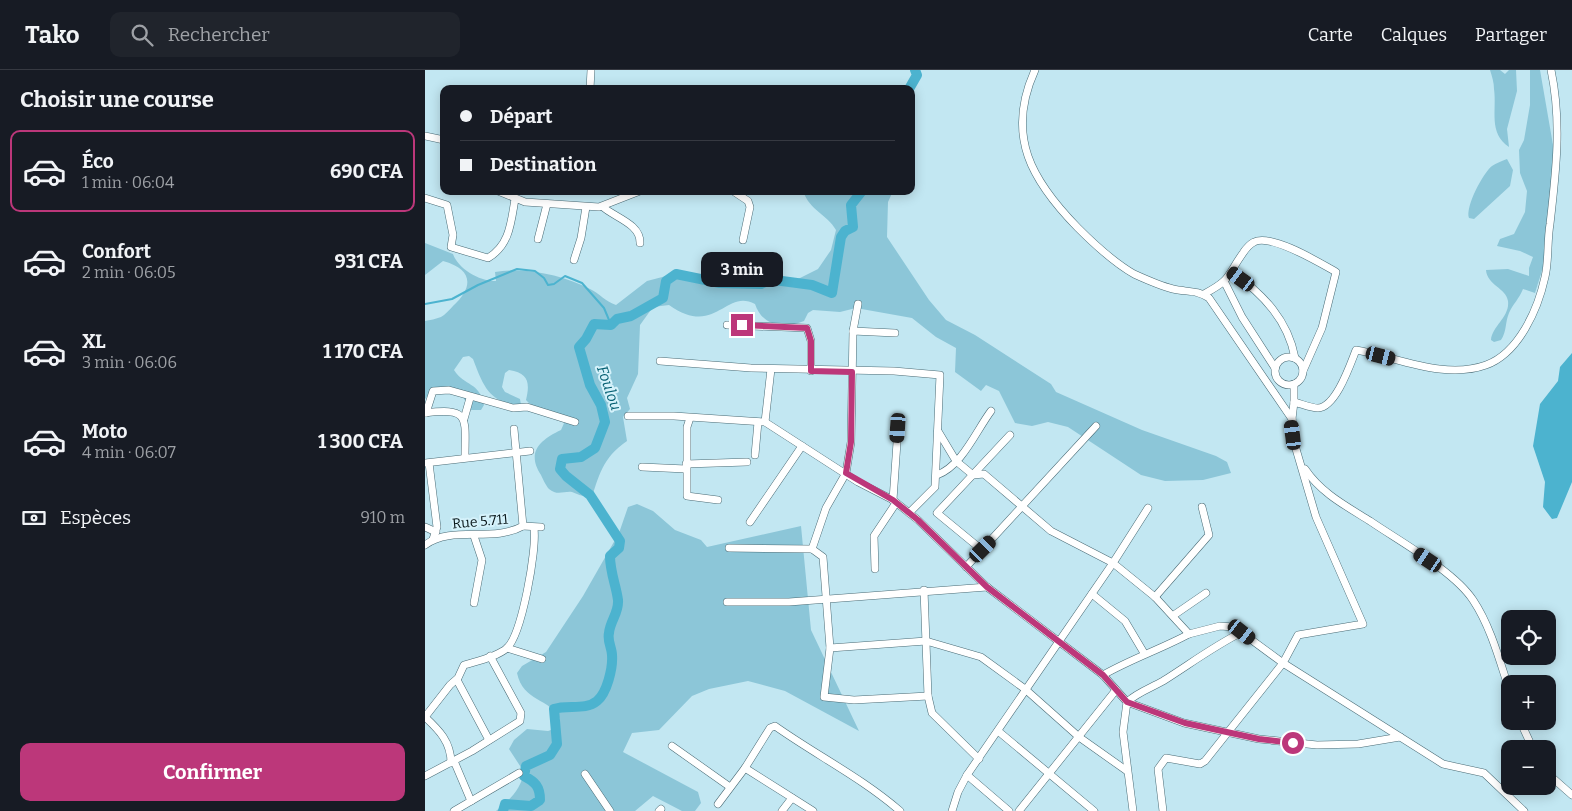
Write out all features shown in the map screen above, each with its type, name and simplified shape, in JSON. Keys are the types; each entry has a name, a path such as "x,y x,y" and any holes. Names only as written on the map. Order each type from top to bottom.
{"street":[{"path":"589,85 591,70"},
{"path":"1035,70 1025,91 1022,123 1025,149 1037,178 1050,198 1101,251 1134,274 1172,288 1204,294 1225,283 1244,252 1254,242 1265,240 1309,257 1336,272 1322,328 1299,381 1289,385 1277,378 1275,368 1241,317 1225,283"},
{"path":"1295,402 1316,408 1327,405 1344,379 1356,350 1442,369 1461,370 1485,366 1495,361 1514,345 1528,322 1545,276 1558,144 1557,94 1551,70"},
{"path":"425,136 440,139"},
{"path":"507,195 515,199 547,204 586,207 603,207 631,195"},
{"path":"739,195 748,201 750,208 743,240"},
{"path":"425,198 447,206 453,235 451,248 489,258 499,252 509,233 515,199"},
{"path":"538,239 547,204"},
{"path":"574,260 581,238 586,207"},
{"path":"603,207 632,226 639,234 639,242"},
{"path":"1232,272 1251,286 1278,316 1289,337 1295,358 1301,364 1303,371"},
{"path":"1204,294 1220,314 1291,419"},
{"path":"812,549 826,508 846,473 851,442 853,332 858,304"},
{"path":"727,325 807,328 811,341 811,371"},
{"path":"853,332 895,333"},
{"path":"1275,368 1283,359 1295,358"},
{"path":"660,361 771,369 852,372 894,371 940,375 935,487 932,493 909,513"},
{"path":"755,455 771,369"},
{"path":"1163,811 1158,769 1166,758 1200,764 1283,663 1299,635 1363,624 1316,517 1296,449 1291,419 1295,402 1294,384"},
{"path":"464,420 459,413 452,411 425,413 433,391 449,390 470,398 513,408 527,407 575,422"},
{"path":"465,457 464,420 470,398"},
{"path":"937,475 945,472 956,461 991,411"},
{"path":"628,416 762,422 895,501 987,587 1103,675 1127,702 1185,723 1259,739 1317,745 1358,744 1400,737"},
{"path":"690,418 687,427 687,496 719,500"},
{"path":"966,567 1096,426"},
{"path":"875,569 874,536 895,501 898,428"},
{"name":"Rue 5.711","path":"435,536 474,536 516,530 523,526 514,429"},
{"path":"938,431 956,461 973,475 984,474 1061,537 1113,563 1155,597 1174,615 1189,634"},
{"path":"982,550 937,513 1010,435"},
{"path":"750,522 802,446"},
{"path":"435,536 427,463 465,457 530,451"},
{"path":"642,467 747,462"},
{"path":"1301,462 1321,489 1428,560 1455,581 1473,599 1486,624 1504,675"},
{"path":"1155,597 1209,535 1201,507"},
{"path":"953,811 958,792 967,775 1092,594 1148,508"},
{"path":"471,801 452,762 450,748 446,740 425,717 450,685 457,680 464,665 507,648 518,624 536,545 538,528 523,526"},
{"path":"425,527 435,536"},
{"path":"425,545 435,536"},
{"path":"474,536 482,560 474,603"},
{"path":"729,548 812,549 823,557 830,648 824,697 853,700 928,696"},
{"path":"727,602 789,602 924,590 987,587"},
{"path":"924,590 928,696 932,713 979,759"},
{"path":"1174,615 1206,593"},
{"path":"1092,594 1125,621 1144,653"},
{"path":"1103,675 1144,653 1165,646 1189,634 1220,626 1234,627 1283,663 1443,764 1484,773 1524,811"},
{"path":"1133,811 1123,732 1127,702 1139,692 1161,682 1187,664 1242,632"},
{"path":"830,648 926,642 981,657 1025,689 1079,737 1127,771"},
{"path":"507,648 542,659"},
{"path":"425,776 514,726 522,718 490,656"},
{"path":"457,680 489,740"},
{"path":"1019,811 1051,774 1116,690"},
{"path":"718,804 745,768 770,728 775,726 875,790 900,811"},
{"path":"998,731 1094,811"},
{"path":"672,746 730,787"},
{"path":"745,768 813,811"},
{"path":"453,811 519,773"},
{"path":"585,774 610,811"},
{"path":"967,775 1009,811"},
{"path":"1556,781 1572,795"},
{"path":"782,811 792,798"}],"shaded area":[{"path":"1490,70 1500,70 1505,74 1509,70 1516,70 1517,91 1507,129 1509,147 1502,141 1496,128 1494,87"},
{"path":"1530,70 1540,70 1553,145 1554,198 1545,261 1535,293 1523,289 1509,313 1503,337 1501,340 1494,342 1491,340 1492,335 1504,317 1508,301 1504,293 1487,275 1486,270 1508,269 1529,276 1529,268 1533,257 1520,251 1497,246 1500,239 1514,234 1525,212 1527,191 1520,173 1519,150 1524,140 1530,105"},
{"path":"1507,159 1513,170 1510,186 1474,219 1469,218 1468,213 1472,199 1484,176 1492,166"},
{"path":"805,195 891,195 888,202 887,237 929,300 946,320 975,335 1051,384 1056,392 1142,430 1216,456 1227,462 1231,473 1203,480 1165,481 1141,475 1068,427 1048,422 1032,426 1015,423 999,391 986,385 981,391 955,372 956,348 936,337 912,318 856,308 840,312 813,310 808,313 804,321 782,325 768,321 758,311 755,304 745,301 736,302 709,315 698,317 685,314 669,305 653,307 640,325 638,374 627,398 630,409 623,417 627,441 607,461 599,476 590,503 587,497 572,492 558,493 548,488 537,467 535,453 541,443 561,430 565,421 557,413 535,407 526,400 528,384 521,374 509,370 505,373 502,387 505,392 520,399 521,405 510,404 494,397 484,385 473,359 469,356 463,357 454,370 479,392 484,405 481,410 471,410 459,391 430,393 425,399 425,321 441,317 460,299 465,292 467,279 460,269 453,264 443,261 425,275 425,243 453,254 460,265 477,277 496,281 495,272 532,271 544,273 579,284 616,305 647,281 670,275 678,275 688,279 713,273 728,274 765,268 773,275 794,281 818,269 831,250 836,230"},
{"path":"1572,353 1572,482 1557,518 1552,519 1543,507 1545,482 1533,446 1540,404 1558,381 1560,367"},
{"path":"637,504 653,511 675,530 701,540 707,547 801,526 811,630 859,731 785,691 748,681 709,689 692,696 659,730 632,733 623,752 698,792 701,803 695,811 682,811 653,796 635,811 496,811 514,794 524,772 509,749 514,740 527,729 548,731 557,728 560,719 556,712 525,689 517,673 522,666 546,652 583,596 619,533 628,507"}],"waterway":[{"name":"Foulou","path":"911,85 917,75 915,70"},
{"name":"Foulou","path":"503,811 505,804 531,806 540,800 536,785 524,776 526,766 550,755 557,744 554,709 582,707 592,704 601,697 609,680 612,660 609,636 618,605 610,556 619,548 620,541 590,495 560,469 562,459 581,457 595,448 605,422 601,405 590,385 579,347 594,324 611,325 617,319 631,316 663,298 666,281 676,274 720,283 761,284 769,280 782,281 812,285 832,293 841,237 845,231 853,227 851,205 859,195"},
{"path":"425,304 452,299 478,285 517,269 535,271 544,278 548,285 554,284 565,276 582,283 604,308 609,320 614,323"}],"route":[{"path":"742,325 807,328 811,341 811,371 852,372 851,442 846,473 858,482 893,500 918,520 987,587 1103,675 1127,702 1185,723 1259,739 1293,743"}]}
